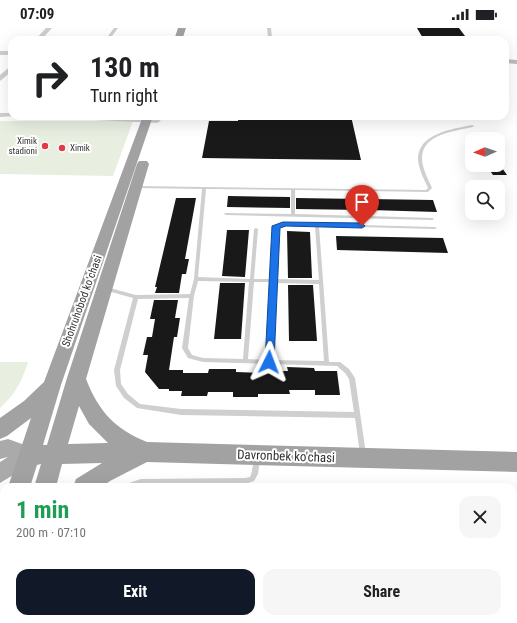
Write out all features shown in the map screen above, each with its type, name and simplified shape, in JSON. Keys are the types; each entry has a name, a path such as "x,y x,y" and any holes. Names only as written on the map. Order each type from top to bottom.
{"highway":[{"name":"Shohruhobod koʻchasi","path":"46,483 76,378 135,187 152,120"},
{"name":"Shohruhobod koʻchasi","path":"19,483 52,386 152,120"},
{"path":"76,378 85,402 100,424 116,438 146,452"},
{"path":"0,430 31,407 52,386"},
{"path":"90,483 102,474 146,452"},
{"name":"Davronbek ko'chasi","path":"29,455 146,452 517,462"}],"main road":[{"path":"0,450 8,448 29,455"},
{"path":"0,473 29,455"}],"street":[{"path":"42,36 49,28"},
{"path":"0,79 8,71"}],"lane":[{"path":"135,187 427,191 430,188 420,159 427,142 438,135 472,126"},
{"path":"204,188 196,279 192,296 185,348 190,357 203,360 338,364 348,371 352,378 363,458"},
{"path":"293,189 294,216"},
{"path":"362,190 368,218"},
{"path":"226,214 432,219"},
{"path":"269,362 276,226 285,224 435,228"},
{"path":"317,225 327,364"},
{"path":"245,361 256,228"},
{"path":"196,279 321,282"},
{"path":"104,288 136,297 192,296"},
{"path":"136,297 117,370 118,384 126,396 139,406 181,412 357,415"},
{"path":"138,483 245,481 252,479 255,474 258,455"}],"shaded area":[{"name":"Ximik","path":"0,121 133,121 113,176 0,174"},
{"path":"0,362 28,362 17,387 0,408"}],"building":[{"path":"417,28 459,28 465,36 422,36"},
{"path":"352,120 361,160 202,158 209,121"},
{"path":"491,172 505,172 507,175 493,175"},
{"path":"228,196 290,197 290,208 227,207"},
{"path":"176,198 196,198 185,259 189,259 186,274 182,274 179,293 155,293 157,287 155,287"},
{"path":"296,198 361,199 363,210 296,209"},
{"path":"368,199 433,200 437,212 370,210"},
{"path":"227,230 249,230 245,277 222,276"},
{"path":"287,231 310,232 312,278 288,278"},
{"path":"336,236 443,238 448,253 337,250"},
{"path":"220,283 245,283 241,339 214,339"},
{"path":"288,285 313,285 317,341 289,341"},
{"path":"154,300 178,300 175,318 180,318 177,337 174,337 169,370 183,370 183,373 208,373 209,369 236,369 236,372 264,373 264,371 288,371 287,367 314,368 315,371 337,371 340,395 315,395 315,390 289,390 290,394 258,394 258,397 233,397 233,392 208,392 207,396 181,396 182,391 159,389 145,372 148,355 143,355 147,337 152,337 155,319 150,319"}],"place":[{"name":"Ximik stadioni","path":"45,146"},
{"name":"Ximik","path":"62,148"}],"route":[{"path":"269,362 276,226 279,224 362,226"}]}
